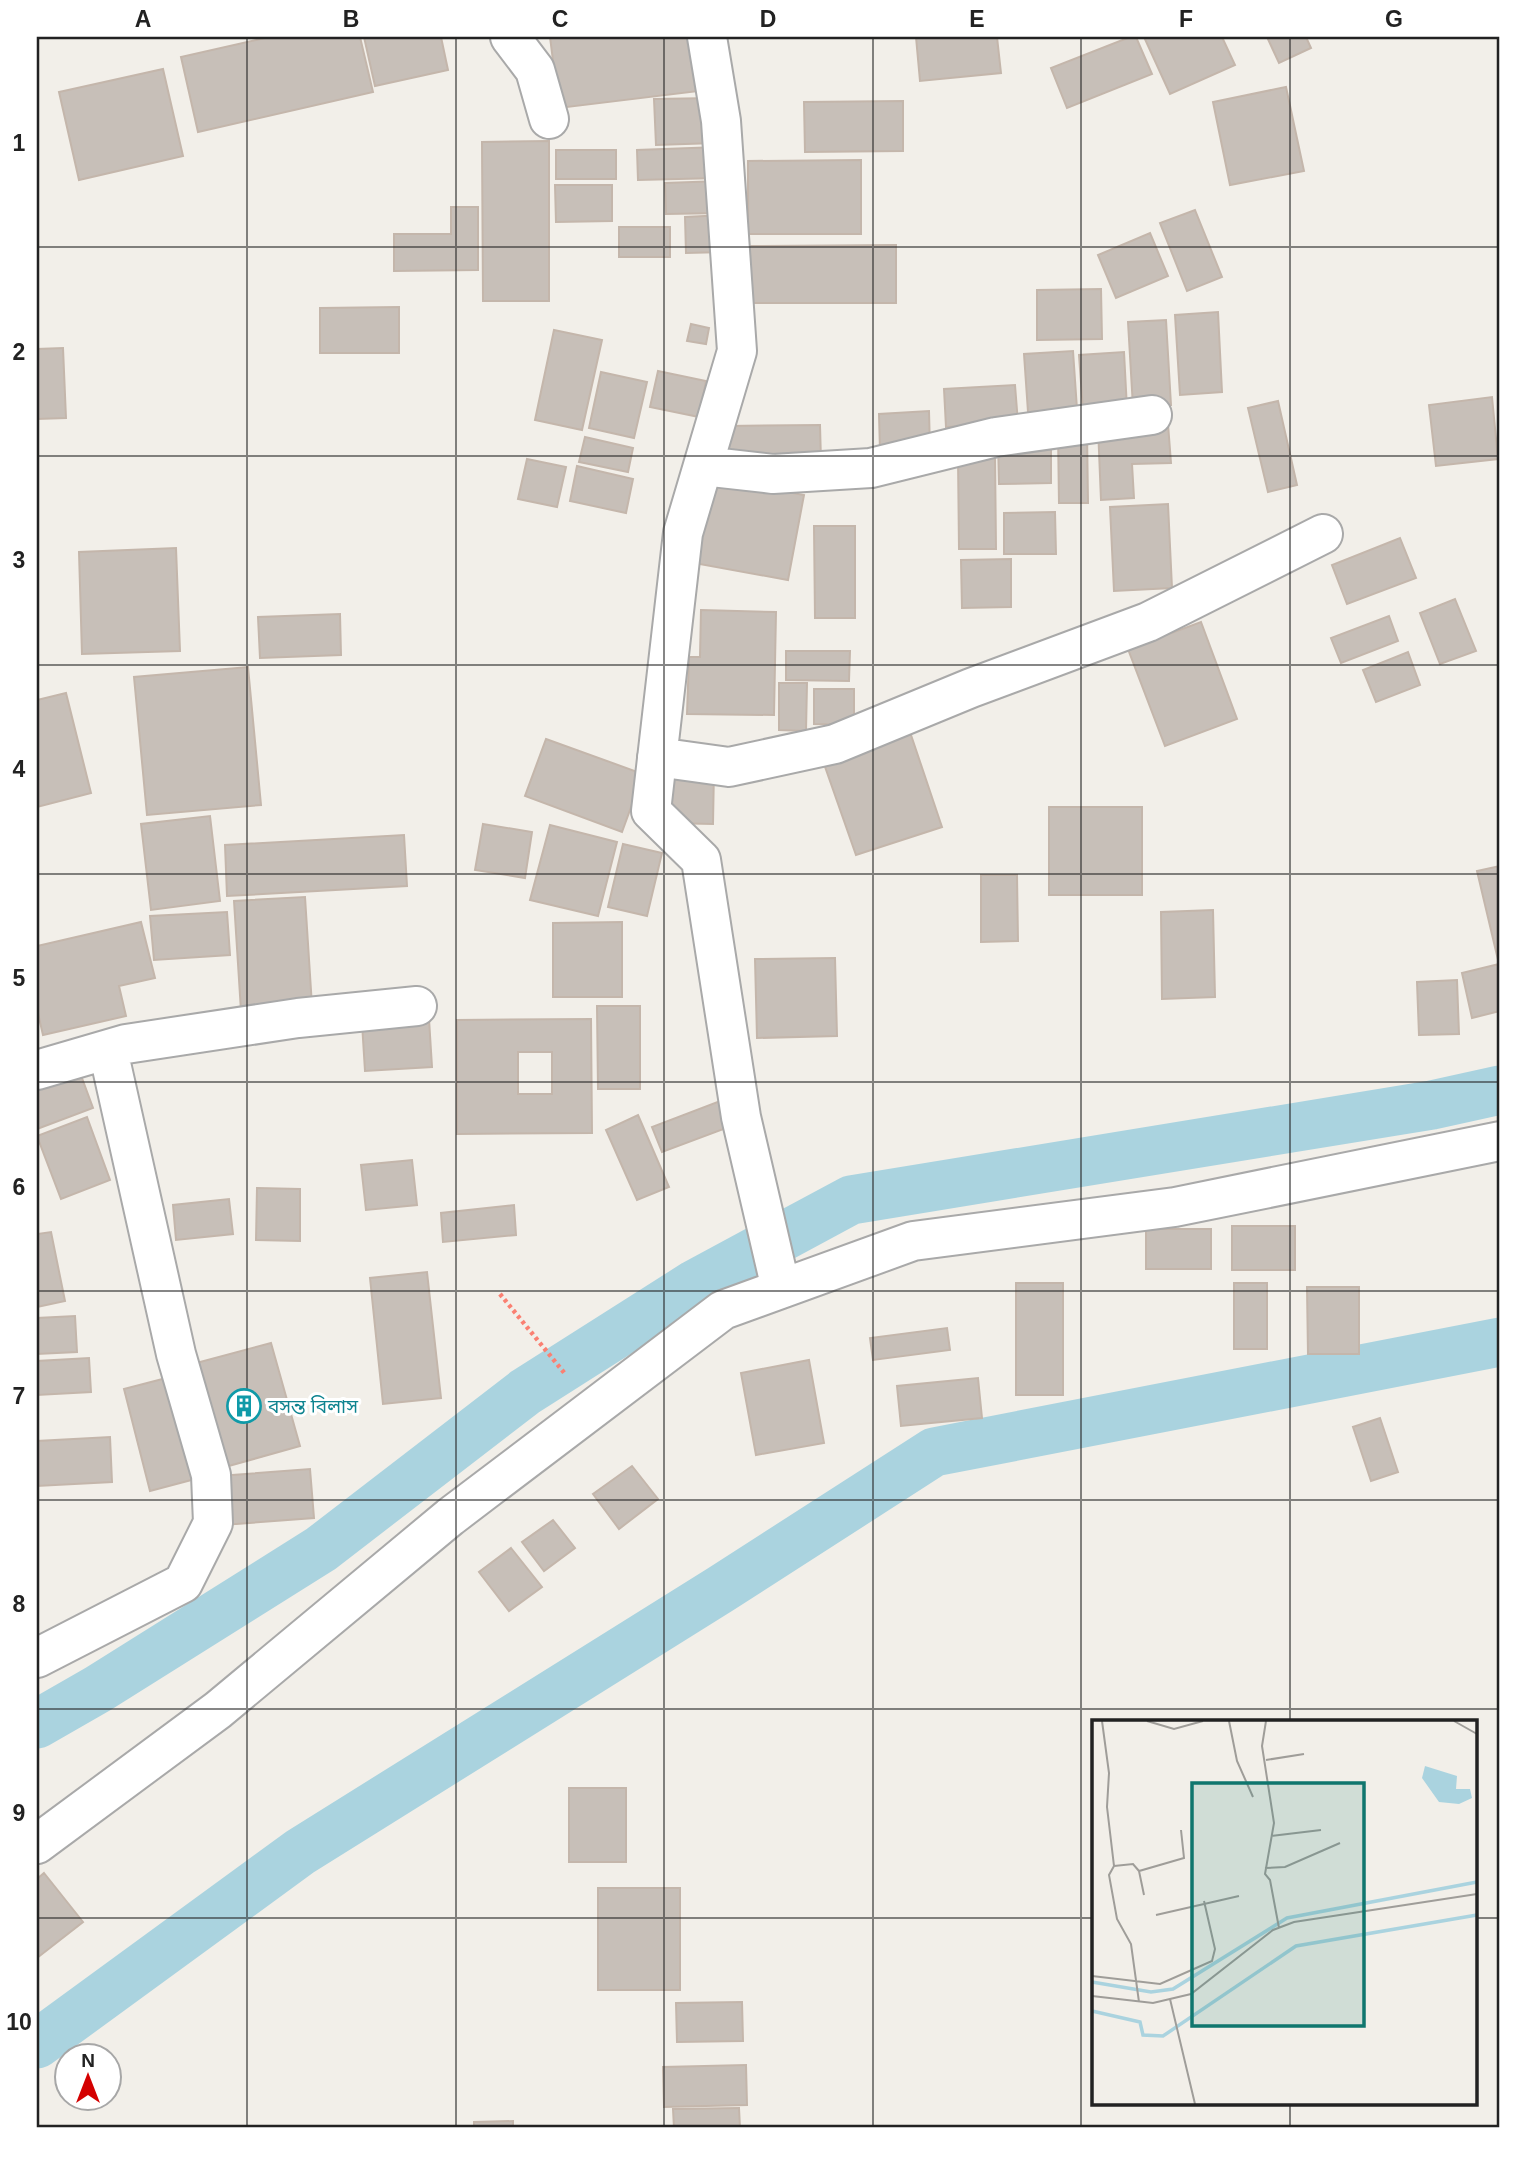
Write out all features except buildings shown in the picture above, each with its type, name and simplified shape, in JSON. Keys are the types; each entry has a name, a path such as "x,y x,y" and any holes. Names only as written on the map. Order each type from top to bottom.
{"street":[{"path":"510,37 535,70 549,119"},
{"path":"707,37 721,121 737,351 682,533 651,811 701,860 741,1117 781,1289"},
{"path":"703,466 773,474 871,468 996,437 1152,415"},
{"path":"657,757 730,767 835,744 971,688 1148,622 1323,534"},
{"path":"37,1070 126,1044 298,1018 418,1006"},
{"path":"37,1658 183,1583 213,1523 211,1475 176,1354 108,1050"},
{"path":"37,1844 218,1710 450,1517 723,1310 913,1241 1175,1207 1500,1141"}],"path":[{"path":"499,1294 593,1408"}],"waterway":[{"path":"37,1724 98,1689 321,1549 525,1392 695,1284 851,1200 1432,1105 1500,1090"},
{"path":"37,2044 300,1852 721,1589 934,1452 1500,1342"}],"place":[{"name":"বসন্ত বিলাস","path":"244,1406"}]}
